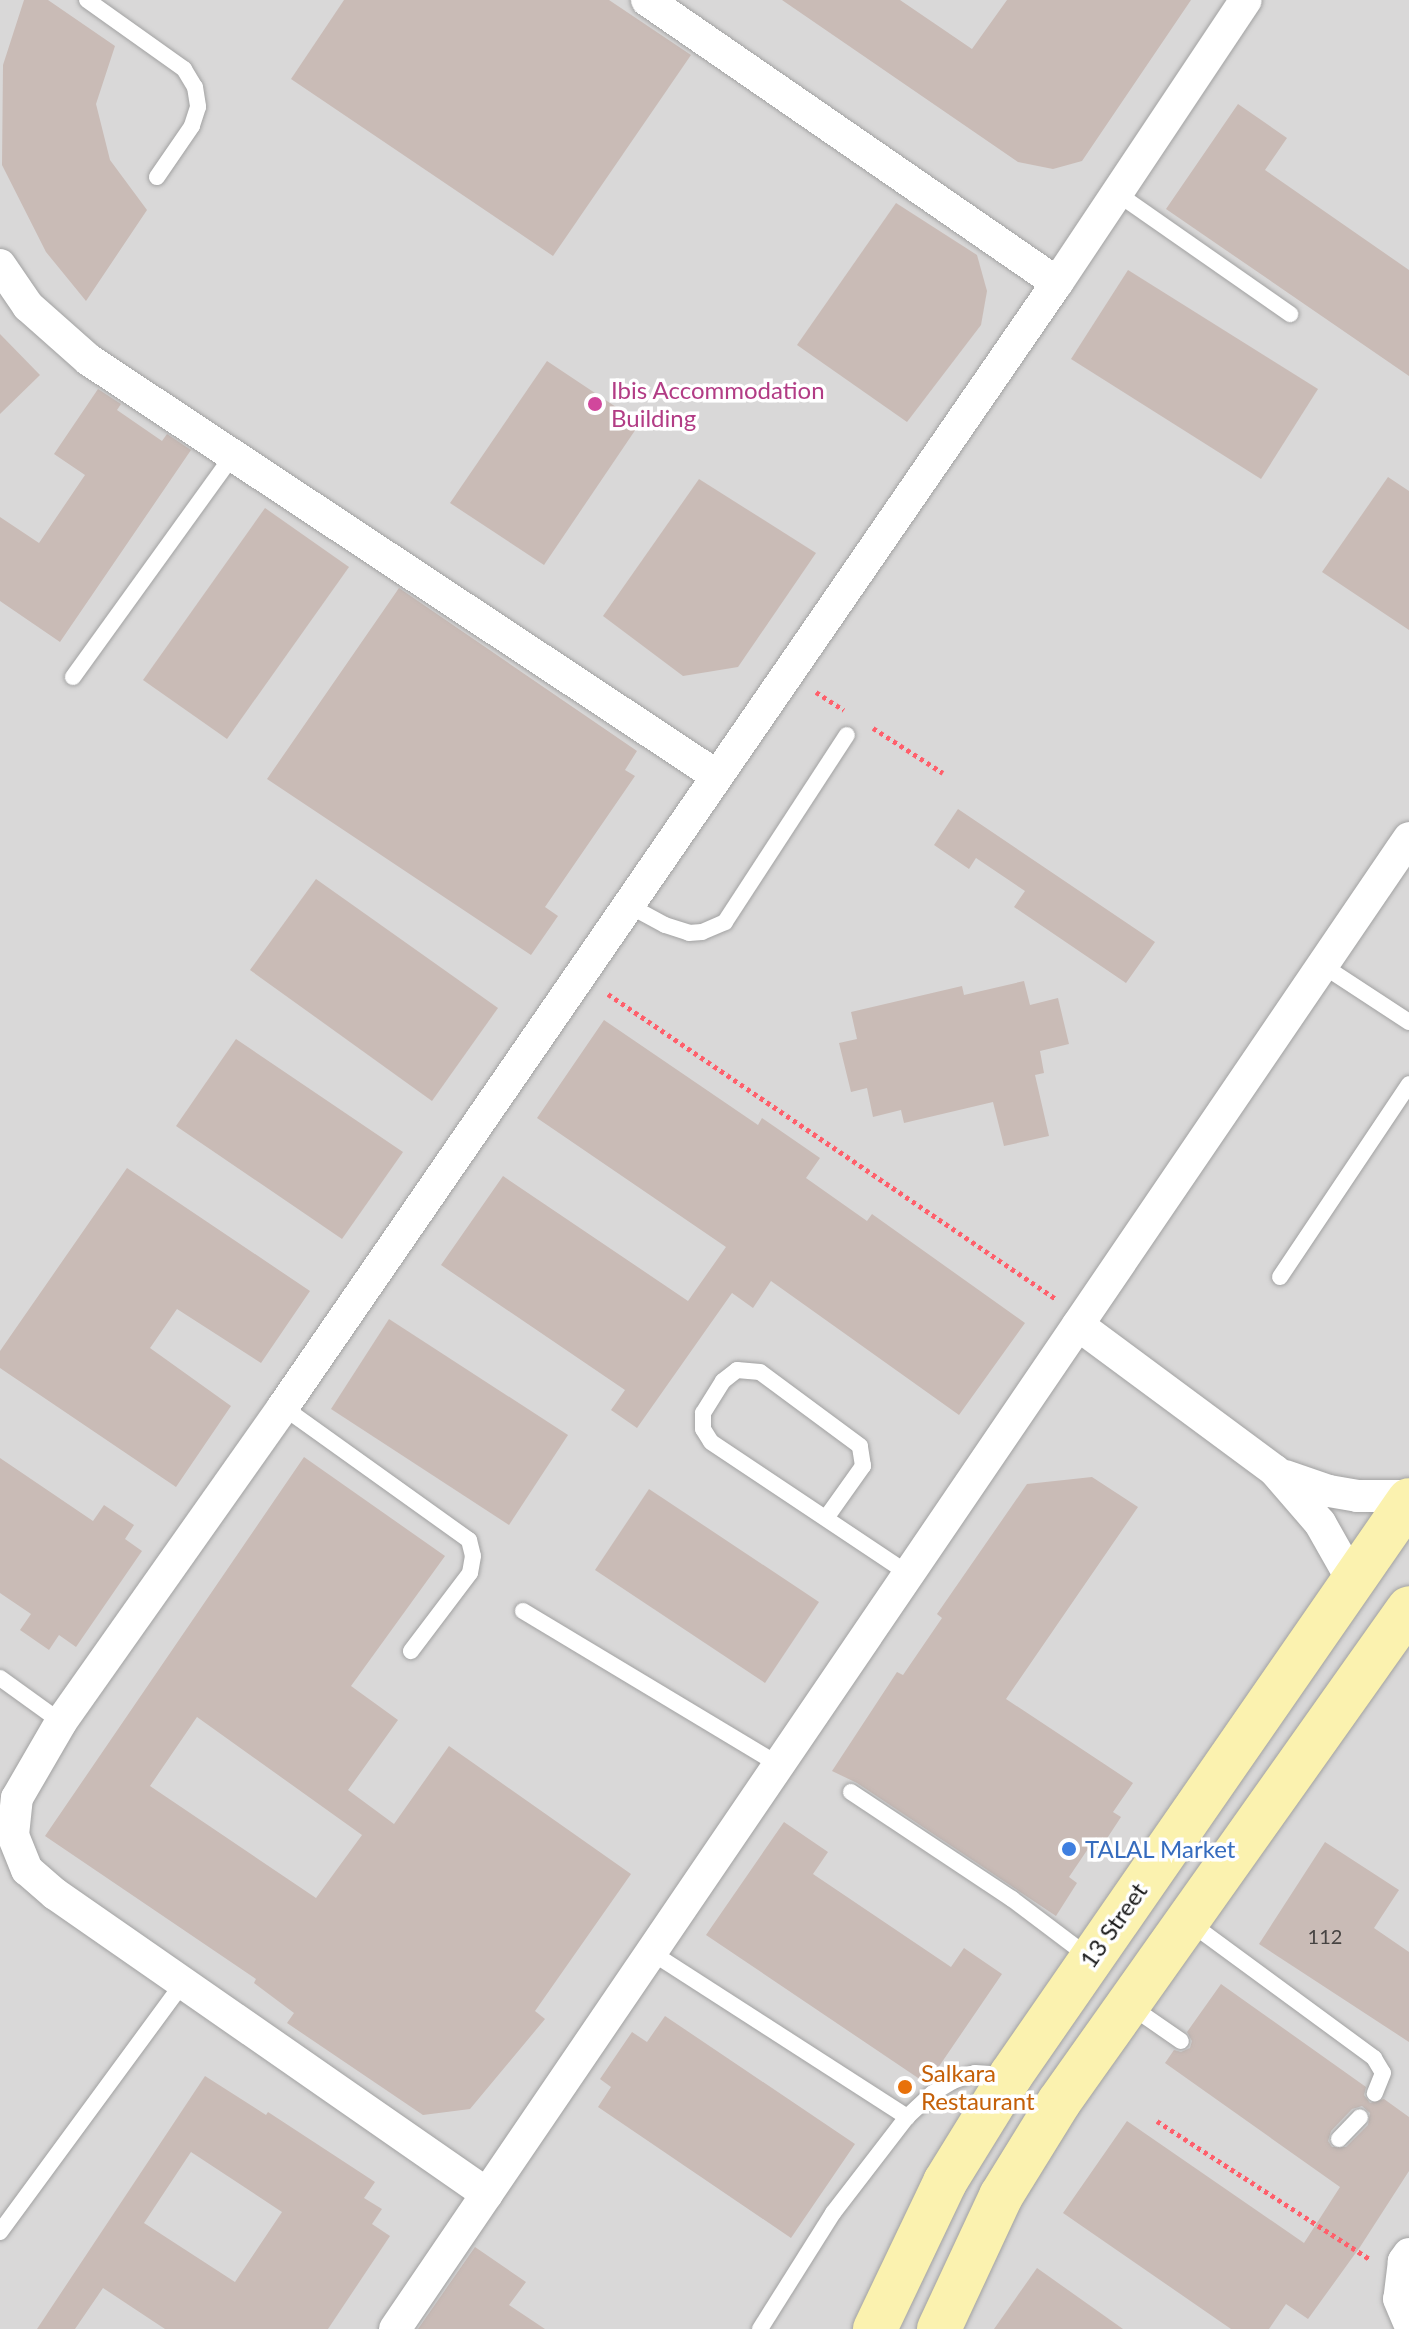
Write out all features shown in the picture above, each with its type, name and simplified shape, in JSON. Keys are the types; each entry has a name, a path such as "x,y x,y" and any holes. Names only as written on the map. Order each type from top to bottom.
{"street":[{"path":"647,0 1057,283"},
{"path":"487,2194 55,1894 27,1870 13,1835 8,1808 61,1722 283,1407 1057,283 1246,0"},
{"path":"0,265 28,306 89,360 717,776"},
{"path":"395,2329 1409,838"},
{"path":"1080,1321 1275,1471 1320,1523 1354,1583"},
{"path":"1275,1471 1343,1494 1409,1498"},
{"name":"13 Street","path":"875,2329 945,2182 1011,2075 1354,1583 1409,1498"},
{"path":"939,2329 1001,2196 1059,2102 1185,1920 1409,1608"},
{"path":"1406,2263 1399,2299 1409,2322"}],"lane":[{"path":"87,0 184,69 195,87 198,107 192,126 157,177"},
{"path":"1118,194 1290,314"},
{"path":"73,677 233,455"},
{"path":"628,905 665,925 689,933 702,932 725,922 847,735"},
{"path":"1322,965 1409,1022"},
{"path":"1280,1277 1409,1084"},
{"path":"826,1518 863,1466 860,1446 768,1376 753,1369 737,1370 723,1381 706,1406 702,1421 706,1436 826,1518 909,1574"},
{"path":"283,1407 469,1540 473,1556 470,1573 411,1651"},
{"path":"523,1611 779,1765"},
{"path":"0,1678 61,1722"},
{"path":"851,1792 1012,1899 1090,1958"},
{"path":"1185,1920 1374,2058 1383,2073 1375,2093"},
{"path":"651,1952 907,2117"},
{"path":"0,2232 183,1983"},
{"path":"1128,2004 1181,2041"},
{"path":"760,2329 833,2213 907,2117 933,2093 953,2081 975,2073 1011,2075"},
{"path":"1339,2139 1360,2117"}],"path":[{"path":"580,975 1080,1321"},
{"path":"1157,2121 1380,2265 1406,2263"}],"shaded area":[{"path":"0,0 1409,0 1409,2329 0,2329"}],"building":[{"path":"24,0 48,0 115,46 96,104 110,160 147,210 86,301 46,252 2,165 3,65"},
{"path":"344,0 609,0 691,55 553,256 291,79"},
{"path":"782,0 900,0 972,49 1007,0 1191,0 1082,161 1053,169 1018,162"},
{"path":"1238,104 1287,138 1265,170 1409,270 1409,376 1166,209"},
{"path":"896,203 977,255 987,291 981,325 907,422 797,345"},
{"path":"1128,270 1318,389 1261,479 1071,359"},
{"path":"0,334 40,375 0,414"},
{"path":"547,361 640,423 544,565 450,503"},
{"path":"98,389 121,404 117,410 162,441 167,434 191,450 60,642 0,601 0,517 39,543 85,475 54,454"},
{"path":"1388,477 1409,491 1409,630 1322,572"},
{"path":"699,479 816,553 738,667 683,676 603,616"},
{"path":"265,508 349,567 227,739 143,680"},
{"path":"399,588 637,751 625,770 635,776 545,907 558,916 531,955 267,779"},
{"path":"958,809 1155,942 1126,983 1014,907 1025,891 976,858 969,869 934,845"},
{"path":"316,879 498,1008 432,1101 250,970"},
{"path":"1024,981 1030,1005 1058,998 1069,1044 1040,1051 1044,1073 1035,1075 1049,1136 1004,1146 993,1102 904,1123 901,1110 873,1117 867,1088 851,1092 839,1043 857,1039 851,1012 962,986 964,995"},
{"path":"604,1020 758,1125 762,1118 820,1158 806,1178 867,1221 872,1214 1025,1323 959,1415 771,1281 753,1308 732,1293 637,1428 611,1410 625,1390 441,1265 503,1176 688,1301 726,1247 537,1118"},
{"path":"236,1039 403,1152 342,1239 176,1126"},
{"path":"127,1168 310,1291 261,1363 177,1309 150,1348 231,1406 176,1487 0,1368 0,1351"},
{"path":"389,1319 568,1435 509,1525 331,1409"},
{"path":"304,1457 445,1556 351,1686 398,1720 348,1790 394,1824 449,1746 631,1874 535,2011 545,2019 470,2109 423,2115 287,2023 294,2013 254,1983 256,1979 45,1836","holes":["197,1717 362,1835 316,1898 150,1786"]},
{"path":"0,1458 93,1521 104,1505 134,1525 125,1539 142,1551 76,1647 59,1635 49,1650 20,1630 31,1614 0,1593"},
{"path":"1092,1477 1138,1507 1006,1699 1133,1783 1113,1812 1121,1817 1104,1843 1096,1837 1069,1877 1077,1883 1056,1916 857,1783 832,1771 897,1672 903,1675 942,1618 937,1614 1027,1484"},
{"path":"649,1489 819,1602 765,1683 595,1570"},
{"path":"784,1822 828,1852 813,1874 951,1967 964,1948 1002,1974 927,2084 706,1935"},
{"path":"1325,1842 1399,1890 1374,1928 1409,1952 1409,2042 1259,1944"},
{"path":"1221,1984 1366,2087 1364,2095 1370,2103 1384,2099 1409,2117 1409,2171 1308,2319 1286,2304 1269,2329 1231,2329 1063,2213 1127,2121 1304,2243 1340,2187 1165,2063 1174,2050 1181,2052 1190,2048 1192,2041 1187,2032","holes":["1362,2106 1370,2113 1368,2125 1346,2147 1332,2147 1328,2141 1331,2131 1352,2109"]},
{"path":"665,2016 855,2144 791,2238 598,2107 611,2087 600,2079 632,2032 647,2042"},
{"path":"205,2076 266,2115 268,2112 375,2182 364,2198 382,2209 372,2224 390,2236 328,2329 165,2329 103,2288 75,2329 37,2329","holes":["191,2152 282,2212 235,2282 144,2223"]},
{"path":"475,2247 526,2282 509,2305 545,2329 418,2329"},
{"path":"1037,2268 1123,2329 994,2329"}],"place":[{"name":"Ibis Accommodation Building","path":"595,404"},
{"name":"TALAL Market","path":"1069,1849"},
{"name":"Salkara Restaurant","path":"905,2087"}]}
